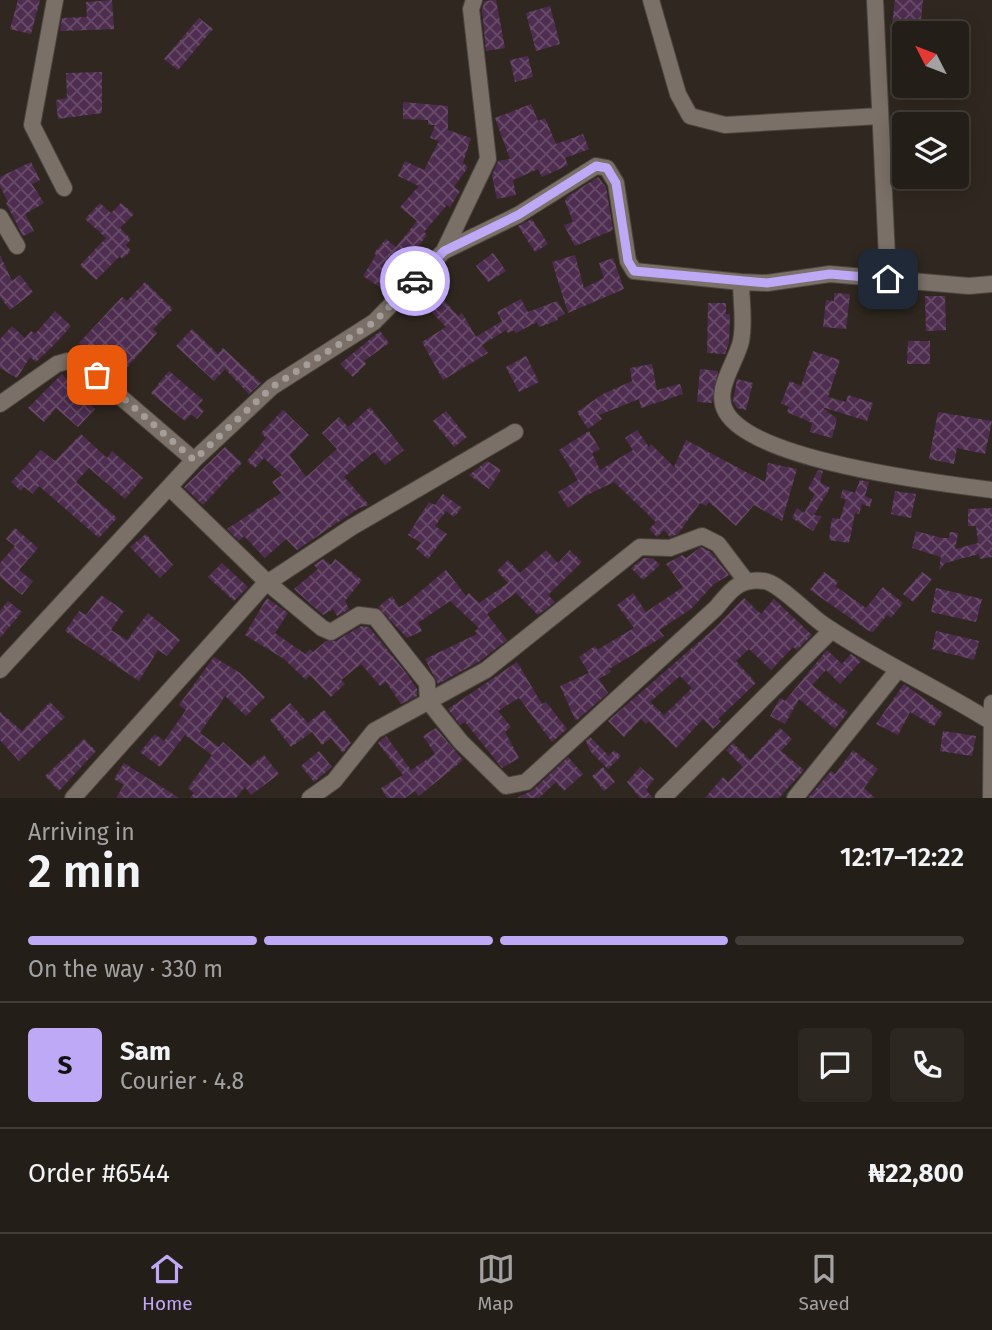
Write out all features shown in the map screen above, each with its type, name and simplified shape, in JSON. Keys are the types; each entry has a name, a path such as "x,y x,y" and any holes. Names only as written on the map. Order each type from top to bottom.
{"street":[{"path":"55,0 32,125 64,188"},
{"path":"0,670 194,460 272,387 374,322 444,251 488,159 471,9 474,0"},
{"path":"651,0 678,94 690,116 726,125 880,116"},
{"path":"875,0 888,279"},
{"path":"444,251 518,215 596,166 603,166 616,183 628,261 634,271 767,283 830,274 970,286 992,284"},
{"path":"0,217 17,246"},
{"path":"741,282 741,341 728,371 723,398 725,412 741,426 769,444 861,469 992,490"},
{"path":"4,395 57,364 68,361 81,363 194,460"},
{"path":"73,798 268,583 352,527 515,432"},
{"path":"170,488 268,583 322,628 331,632 359,615 374,617 427,682 428,701 500,792 526,782 716,608 738,583 746,580 767,581 832,630 897,671 991,714"},
{"path":"310,798 334,781 374,731 486,670 586,587 640,547 670,548 702,536 718,544 746,580"},
{"path":"663,798 832,630"},
{"path":"796,798 897,671"},
{"path":"991,798 992,704"}],"building":[{"path":"18,0 40,0 31,34 10,29"},
{"path":"112,0 114,29 60,31 62,18 87,17 86,2"},
{"path":"496,0 505,48 486,51 482,10 484,1"},
{"path":"895,0 923,0 921,21 893,21"},
{"path":"550,6 560,44 536,51 526,13"},
{"path":"199,18 213,29 178,70 164,59"},
{"path":"528,56 533,77 515,82 510,60"},
{"path":"102,72 102,113 58,119 56,100 67,98 66,73"},
{"path":"403,102 448,106 448,130 471,138 463,163 468,167 454,187 460,191 450,207 447,205 424,232 427,235 384,290 363,276 376,255 374,253 386,239 396,247 417,221 400,207 419,186 398,176 405,161 424,170 439,141 430,138 435,125 428,125 428,120 403,119"},
{"path":"531,104 538,121 545,118 556,144 583,134 589,149 565,158 568,165 542,177 538,169 513,180 516,195 497,199 492,175 498,161 510,159 495,118"},
{"path":"31,162 40,180 32,184 44,203 25,214 34,231 23,236 6,203 8,202 0,186 0,177"},
{"path":"598,177 606,187 613,230 575,246 564,225 573,222 565,201"},
{"path":"100,203 111,213 121,203 134,214 120,228 131,239 126,245 131,251 122,259 120,256 96,280 80,265 106,238 85,219"},
{"path":"532,219 548,244 535,252 518,226"},
{"path":"493,253 506,271 488,282 476,266"},
{"path":"0,255 12,281 20,275 33,292 10,310 0,297"},
{"path":"575,255 584,288 604,278 599,263 613,258 624,289 568,313 552,262"},
{"path":"145,282 173,309 153,329 157,333 124,371 100,350 93,357 79,343 122,297 127,301"},
{"path":"430,284 458,316 462,313 476,337 502,321 497,312 521,299 528,312 557,301 565,314 557,318 558,320 539,327 537,322 516,333 514,330 508,333 506,330 482,345 488,353 443,380 422,342 446,327 418,298"},
{"path":"834,293 850,294 846,329 823,327 826,300 834,301"},
{"path":"925,296 945,296 946,330 926,331"},
{"path":"708,303 726,303 726,314 730,314 729,343 725,354 707,353"},
{"path":"55,311 71,326 55,344 36,362 30,357 17,378 0,368 0,339 12,326 25,338 31,331 35,334"},
{"path":"192,329 218,354 223,348 261,383 249,394 225,369 214,381 176,346"},
{"path":"380,331 389,343 364,361 366,364 353,377 340,364"},
{"path":"908,341 930,341 930,364 907,364"},
{"path":"813,351 840,360 828,397 846,402 848,395 873,403 867,421 822,407 837,419 832,438 810,432 812,423 787,412 789,407 781,403 790,381 801,386"},
{"path":"526,356 539,382 519,392 506,367"},
{"path":"652,364 657,390 680,384 683,394 641,408 639,399 599,415 602,419 588,429 577,412 603,394 632,381 630,368"},
{"path":"700,369 718,371 712,403 697,402"},
{"path":"169,371 203,400 198,405 204,411 197,419 191,414 185,421 151,393"},
{"path":"62,374 95,409 78,427 56,408 44,422 28,408"},
{"path":"737,379 753,383 746,410 737,408 733,401"},
{"path":"370,407 404,450 385,465 374,452 344,477 369,505 359,508 297,550 286,539 265,558 244,536 239,541 227,529 281,493 272,482 282,475 264,458 255,468 247,461 266,438 261,433 283,410 309,435 290,455 306,477 337,449 322,433 339,417 348,427"},
{"path":"446,411 467,437 454,447 433,421"},
{"path":"938,412 992,421 985,454 957,448 954,464 929,459"},
{"path":"637,430 649,447 651,444 674,467 686,440 765,482 768,463 797,469 782,521 754,505 736,526 709,502 706,506 700,503 678,534 670,537 664,530 657,537 649,529 656,522 614,482 568,508 558,492 578,480 559,450 589,431 600,449 592,453 600,470 633,450 625,438"},
{"path":"81,434 107,458 112,451 143,478 125,499 89,468 76,482 117,518 99,538 39,486 33,494 24,487 21,491 11,482 41,450 55,461"},
{"path":"225,447 242,463 203,505 184,487"},
{"path":"487,461 501,470 489,489 469,475"},
{"path":"818,470 823,471 820,482 830,488 814,515 822,516 813,531 792,518 797,508 804,513 815,494 808,489"},
{"path":"860,480 869,482 865,496 872,499 870,507 862,504 859,514 855,513 849,543 829,540 832,518 840,519 846,499 840,498 843,489 855,493"},
{"path":"895,491 916,494 911,518 891,514"},
{"path":"443,494 462,508 454,517 446,511 435,526 447,534 428,559 416,549 421,543 408,535 429,502 435,505"},
{"path":"992,508 992,557 980,559 979,554 945,563 939,571 941,557 912,548 916,531 942,538 949,538 950,532 958,533 955,549 978,543 976,526 968,526 968,509"},
{"path":"15,528 38,548 19,570 33,581 22,595 0,577 0,563 15,546 6,539"},
{"path":"146,534 173,565 160,578 130,547"},
{"path":"701,547 711,552 729,575 714,584 691,609 659,630 664,636 609,669 611,672 599,679 608,693 576,721 560,686 589,673 579,657 595,646 597,650 634,628 617,605 633,593 646,612 683,587 666,564 682,555 686,558"},
{"path":"546,550 558,563 570,550 582,562 548,595 555,602 538,615 516,593 487,614 507,640 480,661 438,684 425,659 477,634 475,631 479,628 450,601 418,623 422,631 407,638 378,607 392,596 399,607 404,605 446,570 466,596 469,593 479,603 508,583 497,571 508,560 520,573"},
{"path":"644,558 653,558 660,565 643,580 631,568"},
{"path":"323,559 331,565 335,559 362,580 345,601 349,609 337,616 333,609 323,615 294,589 318,569 314,565"},
{"path":"222,563 248,587 234,601 208,577"},
{"path":"824,572 838,582 835,586 866,608 883,587 903,603 891,618 887,615 873,632 869,631 810,590"},
{"path":"922,572 932,579 913,602 903,594"},
{"path":"936,588 982,599 976,622 931,612"},
{"path":"101,595 124,611 111,630 127,640 148,613 180,640 167,656 158,650 139,681 65,631 79,611 86,615"},
{"path":"267,598 288,613 275,633 305,654 310,649 313,652 326,641 336,641 361,626 369,627 407,674 417,689 417,696 401,704 386,682 380,686 361,664 341,680 345,684 331,697 310,675 306,680 284,659 245,635"},
{"path":"744,598 761,614 774,599 812,635 797,650 793,647 771,670 749,649 736,661 756,683 718,719 721,721 713,729 703,719 676,748 649,721 646,724 641,719 624,737 608,721 716,627","holes":["680,676 692,688 664,715 650,702"]},
{"path":"8,601 22,612 0,638 0,611"},
{"path":"936,631 979,641 974,660 932,649"},
{"path":"827,650 842,664 851,654 861,661 840,684 826,670 812,685 848,712 835,729 799,699 785,724 770,716 780,698 785,701"},
{"path":"214,657 240,673 265,697 246,716 225,696 200,733 219,747 223,742 250,766 264,755 279,774 251,795 245,787 236,798 190,798 194,793 188,788 212,755 185,735 160,767 140,752 155,734 164,741 186,710 179,705"},
{"path":"517,662 542,704 546,702 567,729 552,742 519,698 498,711 511,727 505,732 519,758 502,768 465,722 460,725 448,709"},
{"path":"904,684 943,713 934,726 910,712 898,735 876,724"},
{"path":"50,702 65,717 19,761 0,740 0,712 22,731"},
{"path":"290,703 308,723 324,710 351,743 343,753 331,738 322,745 312,732 291,747 270,720"},
{"path":"436,728 463,760 419,796 415,791 405,798 387,798 381,788 403,775 378,743 386,736 411,770 435,754 423,736"},
{"path":"780,728 792,739 781,751 804,770 779,798 705,798 723,777 728,782 743,767 726,750 733,743 750,760"},
{"path":"943,731 976,736 972,756 940,751"},
{"path":"590,737 609,756 614,750 621,756 608,769 590,751 586,741"},
{"path":"84,739 96,751 59,791 45,776"},
{"path":"853,750 878,769 864,788 875,798 808,798 831,771 835,774"},
{"path":"319,751 332,767 314,782 301,766"},
{"path":"568,757 583,774 564,791 556,782 539,798 517,798 533,790"},
{"path":"124,763 179,798 116,798 124,785 114,779"},
{"path":"603,767 615,782 604,791 592,776"},
{"path":"640,767 654,779 646,790 653,798 640,798 627,782"}],"way so far":[{"path":"97,375 194,460 272,387 374,322 415,281"}],"route":[{"path":"415,281 444,251 518,215 596,166 607,168 616,183 628,261 634,271 767,283 800,276 830,274 888,279"}]}
